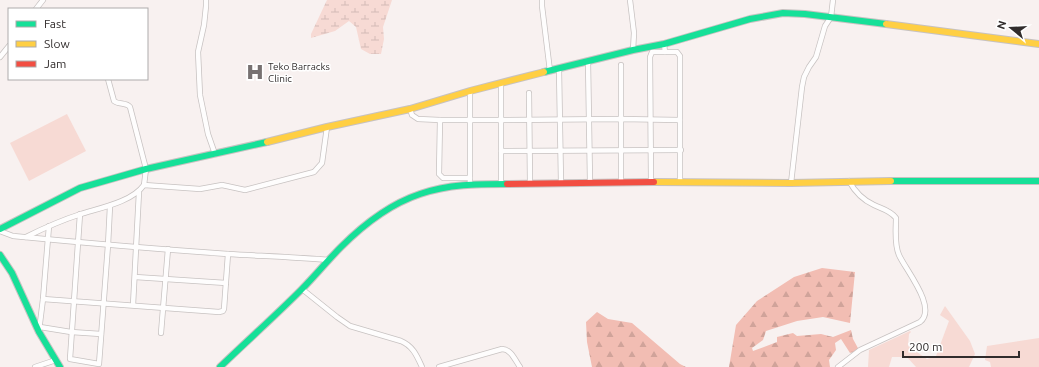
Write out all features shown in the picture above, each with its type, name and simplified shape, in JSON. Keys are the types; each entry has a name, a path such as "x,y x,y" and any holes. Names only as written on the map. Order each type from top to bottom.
{"street":[{"path":"37,8 43,0"},
{"path":"206,0 204,25 198,52 200,95 208,134 215,154"},
{"path":"538,0 542,6"},
{"path":"542,0 550,71"},
{"path":"630,0 630,11 634,33 633,50"},
{"path":"791,183 804,77 816,57 823,30 831,17 833,0"},
{"path":"0,230 80,188 146,169 410,109 470,91 559,68 664,44 761,16 783,13 805,14 1039,44"},
{"path":"664,44 664,52"},
{"path":"0,57 8,47"},
{"path":"651,182 650,56 652,52 677,52 680,56 680,182"},
{"path":"588,61 590,182"},
{"path":"621,65 621,182"},
{"path":"559,68 560,183"},
{"path":"26,237 80,214 110,206 139,192 144,185 146,169 130,107 128,104 116,103 114,101 108,80"},
{"path":"501,83 501,184"},
{"path":"470,91 470,181"},
{"path":"529,93 530,184"},
{"path":"410,109 412,114 418,119 440,120 680,120"},
{"path":"440,120 439,174 443,178 470,181 501,184 590,182 791,183 849,181 1039,181"},
{"path":"144,185 200,189 222,185 245,190 314,172 322,163 327,127"},
{"path":"501,151 681,150"},
{"path":"220,367 302,289 329,260 380,214 419,194 470,181"},
{"path":"838,367 860,350 920,322 924,319 926,311 918,290 899,255 896,246 896,218 889,211 864,200 852,187 849,181"},
{"path":"133,306 139,192"},
{"path":"80,214 70,359 99,364 110,206"},
{"path":"39,330 49,226"},
{"path":"0,230 13,236 108,245 228,254 288,256 329,260"},
{"path":"161,333 168,250"},
{"path":"43,299 223,312 228,254"},
{"path":"0,255 12,273 39,330 60,367"},
{"path":"135,277 226,283"},
{"path":"302,289 336,317 350,326 409,344 422,367"},
{"path":"39,330 101,334"},
{"path":"439,367 502,349 509,351 520,367"},
{"path":"35,367 56,360"}],"green space":[{"path":"327,0 392,0 383,27 384,39 381,54 370,54 361,49 356,27 349,21 335,31 311,38 311,34"},
{"path":"67,114 86,151 29,181 10,143"},
{"path":"822,268 855,272 850,323 823,317 797,321 766,331 763,340 752,348 753,351 777,342 777,337 793,333 797,336 821,334 833,337 851,330 853,339 859,350 850,353 841,339 835,343 836,350 829,360 830,367 729,367 736,325 757,301 794,277"},
{"path":"945,306 970,341 975,354 969,367 916,367 907,357 892,357 889,367 868,367 869,350 910,331 908,346 927,359 936,356 949,321 940,315"},
{"path":"597,312 608,319 632,323 680,364 686,367 592,367 587,342 586,322"},
{"path":"1039,338 1039,367 991,367 990,362 985,360 987,346"}],"traffic: fast":[{"path":"544,72 633,50 664,44 750,19 783,13 805,14 886,24"},
{"path":"0,229 80,188 146,169 267,142"},
{"path":"891,181 1039,181"},
{"path":"220,367 301,290 349,239 388,209 409,198 442,188 452,186 507,184"},
{"path":"0,255 12,273 39,332 60,367"}],"traffic: slow":[{"path":"886,24 1039,44"},
{"path":"267,142 410,109 470,91 544,72"},
{"path":"654,182 791,183 891,181"}],"traffic: jam":[{"path":"507,184 654,182"}],"place":[{"name":"Teko Barracks Clinic","path":"255,72"}]}
